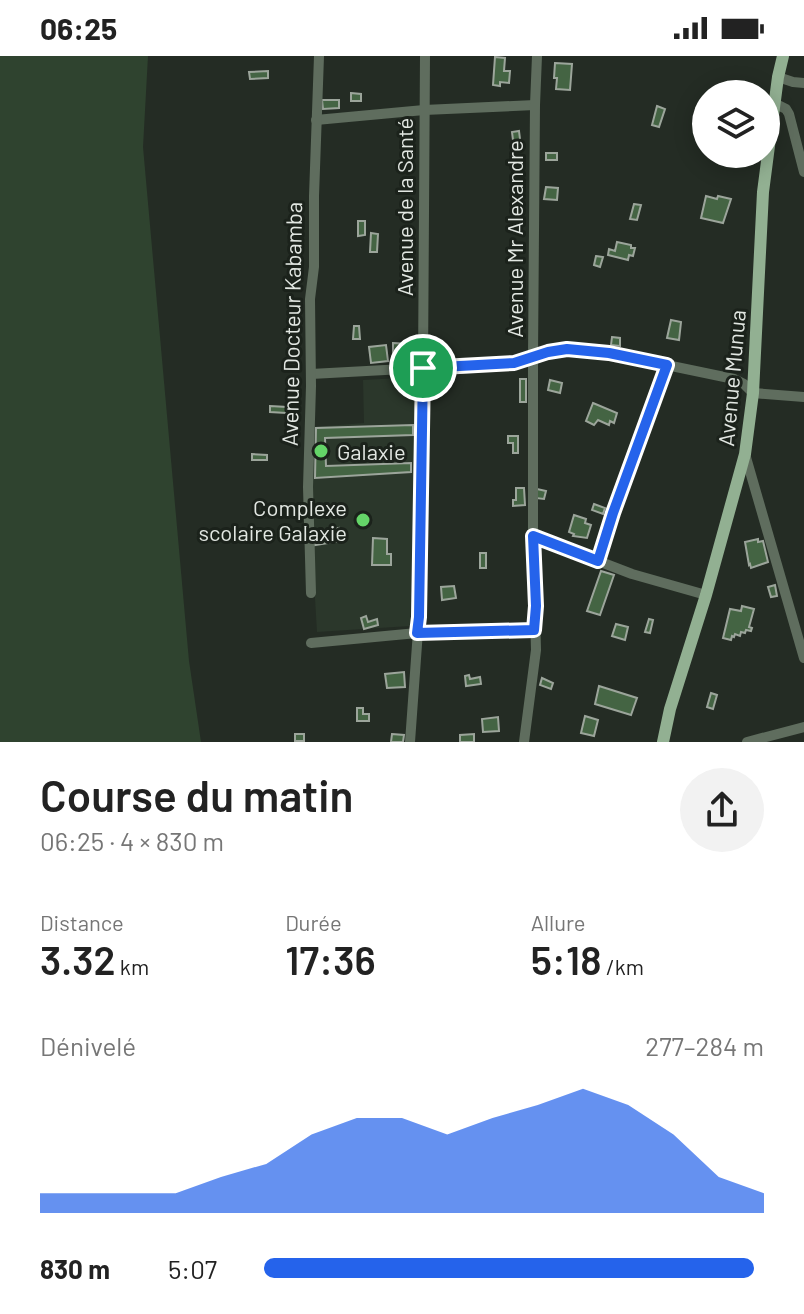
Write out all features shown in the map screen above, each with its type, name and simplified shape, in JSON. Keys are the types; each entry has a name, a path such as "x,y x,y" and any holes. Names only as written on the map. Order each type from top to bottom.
{"main road":[{"name":"Avenue Munua","path":"778,80 783,56"},
{"name":"Avenue Munua","path":"663,742 745,454 753,393 766,168"}],"street":[{"name":"Avenue Docteur Kabamba","path":"311,593 308,487 310,299 314,267 319,56"},
{"name":"Avenue de la Santé","path":"410,742 419,617 425,56"},
{"name":"Avenue Mr Alexandre","path":"524,742 536,650 533,356 537,56"},
{"path":"778,77 804,83"},
{"path":"316,120 424,110 535,105"},
{"path":"780,106 789,114 804,172"},
{"path":"311,374 514,363 548,352 579,350 609,353 734,379 753,393 804,397"},
{"path":"598,561 667,365"},
{"path":"745,454 804,658"},
{"path":"533,536 653,580 706,595"},
{"path":"311,643 417,633 534,630"},
{"path":"747,742 804,727"}],"shaded area":[{"path":"0,56 148,56 143,147 189,661 201,742 0,742"},
{"name":"Complexe scolaire Galaxie","path":"418,377 410,626 317,632 311,474 313,427 364,423 363,380"}],"building":[{"path":"495,57 505,58 504,71 510,71 509,83 493,85"},
{"path":"555,63 572,64 570,90 556,89"},
{"path":"268,71 268,78 250,79 249,72"},
{"path":"351,93 361,94 361,101 351,101"},
{"path":"322,100 339,100 339,108 323,109"},
{"path":"657,106 665,109 659,127 652,125"},
{"path":"519,131 521,147 514,148 512,132"},
{"path":"546,153 557,153 557,160 546,160"},
{"path":"546,187 558,188 557,200 544,199"},
{"path":"706,196 731,199 723,223 701,218"},
{"path":"634,204 641,205 637,220 630,219"},
{"path":"358,221 365,221 365,235 358,236"},
{"path":"371,233 378,234 377,252 370,252"},
{"path":"617,242 635,248 633,256 629,255 628,260 608,255 609,249 615,251"},
{"path":"596,256 603,257 600,267 594,265"},
{"path":"671,320 681,322 679,340 667,338"},
{"path":"354,326 359,326 360,339 353,339"},
{"path":"612,337 620,338 620,346 611,345"},
{"path":"393,343 410,344 410,352 407,356 393,355"},
{"path":"386,345 388,361 371,363 369,347"},
{"path":"520,379 526,379 526,402 520,402"},
{"path":"550,380 562,383 560,393 548,390"},
{"path":"593,403 617,413 614,423 610,421 609,425 598,420 594,425 586,421"},
{"path":"270,406 287,407 286,413 270,412"},
{"name":"Galaxie","path":"413,425 413,435 325,438 326,466 411,463 411,472 315,478 316,428"},
{"path":"508,436 518,436 518,453 513,453 513,443 508,443"},
{"path":"252,454 267,455 267,460 252,460"},
{"path":"516,488 524,488 525,505 513,506"},
{"path":"537,489 546,491 544,499 535,498"},
{"path":"594,504 605,508 603,514 592,510"},
{"path":"574,515 586,519 585,523 591,525 587,538 573,536 569,532"},
{"path":"339,528 341,541 315,545 313,535"},
{"path":"373,538 387,539 391,565 372,565"},
{"path":"758,539 758,542 763,541 768,562 751,568 745,542"},
{"path":"480,553 486,553 486,568 480,568"},
{"path":"601,571 614,575 600,615 587,611"},
{"path":"775,585 777,596 771,597 768,587"},
{"path":"454,586 456,598 442,600 441,587"},
{"path":"742,606 754,609 749,627 751,631 741,632 740,636 735,634 731,640 723,638 730,609 741,611"},
{"path":"366,616 368,622 377,619 378,625 364,629 361,618"},
{"path":"649,619 653,620 650,633 645,632"},
{"path":"616,624 628,627 625,640 612,636"},
{"path":"404,672 405,687 387,688 385,674"},
{"path":"469,675 470,679 480,677 481,684 466,686 465,676"},
{"path":"542,678 553,683 551,689 540,685"},
{"path":"599,686 637,698 631,715 595,704"},
{"path":"711,693 717,695 713,709 707,707"},
{"path":"357,708 363,708 363,714 369,714 369,721 357,721"},
{"path":"585,716 598,720 594,736 581,733"},
{"path":"498,717 499,731 483,732 482,719"},
{"path":"295,734 304,734 304,741 295,741"},
{"path":"392,734 404,735 403,742 391,742"},
{"path":"474,734 474,742 460,742 460,735"}],"place":[{"name":"Galaxie","path":"321,451"},
{"name":"Complexe scolaire Galaxie","path":"363,520"}],"route":[{"path":"567,349 609,353 667,365 598,561 533,536 534,630 417,633 423,368 514,363 567,349"}]}
